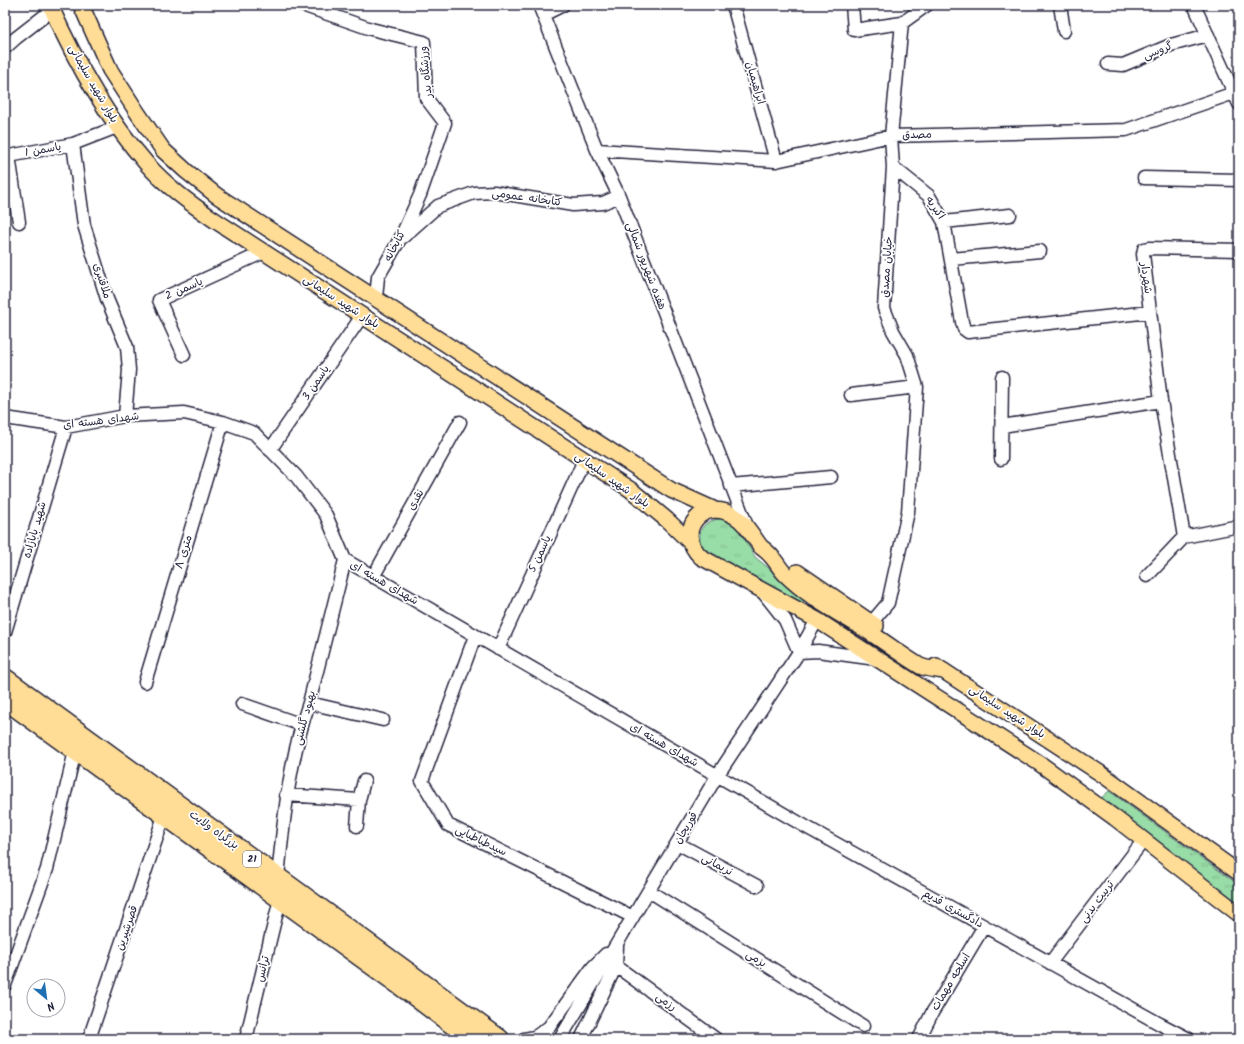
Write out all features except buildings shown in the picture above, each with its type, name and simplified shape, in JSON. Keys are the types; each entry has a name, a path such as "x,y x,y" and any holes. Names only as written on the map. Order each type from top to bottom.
{"highway":[{"name":"بزرگراه ولایت","path":"5,678 503,1039"},
{"name":"بزرگراه ولایت","path":"5,700 471,1039"}],"main road":[{"name":"بلوار شهید سلیمانی","path":"81,5 110,70 163,150 216,195 671,490 713,510 722,510 736,517 761,546 772,556 872,622 892,638 1103,775 1239,873"},
{"name":"بلوار شهید سلیمانی","path":"51,8 84,72 117,127 146,164 177,193 264,252 631,490 667,520 691,543 695,552 701,557 818,620"},
{"path":"84,72 105,60"},
{"path":"691,543 690,534 692,525 701,515 713,510"},
{"path":"772,556 784,573 827,607 921,666 944,672"},
{"path":"827,607 818,620 876,659 1039,763 1239,914"}],"street":[{"name":"ورزشگاه بدر","path":"302,5 371,29 424,42 426,98 445,123 420,195"},
{"path":"541,10 563,5"},
{"name":"ابراهیمیان","path":"733,5 776,160"},
{"path":"852,5 854,30 902,23 927,5"},
{"path":"1060,5 1064,31"},
{"path":"1194,5 1236,98"},
{"path":"5,48 51,8"},
{"name":"هفده شهریور شمالی","path":"541,10 597,150 619,196 748,530"},
{"name":"خیابان مصدق","path":"872,622 888,602 908,512 917,387 907,356 893,332 884,308 893,167 891,136 902,23"},
{"name":"گروسی","path":"1108,64 1123,65 1171,45 1208,35"},
{"name":"مصدق","path":"597,150 776,160 891,136 1126,130 1236,98"},
{"name":"یاسمن 1","path":"19,222 9,156 73,144 117,127"},
{"name":"ملاقنبری","path":"73,144 84,225 107,299 127,347 129,370 125,416"},
{"name":"اکبریه","path":"893,167 929,196 944,222 1010,215"},
{"path":"1144,178 1239,180"},
{"name":"کتابخانه عمومی","path":"400,239 438,206 474,193 494,192 573,205 603,203 619,196"},
{"name":"کتابخانه","path":"376,298 378,278 400,239 420,195"},
{"path":"944,222 962,322 964,329 968,332 1150,312"},
{"name":"شهردار","path":"1184,537 1161,401 1143,254 1144,249 1149,248 1239,250"},
{"path":"951,259 1040,251"},
{"name":"یاسمن 2","path":"184,354 159,300 264,252"},
{"name":"یاسمن 3","path":"270,450 362,316"},
{"path":"1001,459 1002,377"},
{"path":"851,395 917,387"},
{"path":"1002,426 1161,401"},
{"name":"شهدای هسته ای","path":"5,418 66,427 125,416 184,413 223,422 254,433 296,476 326,515 345,560 717,776"},
{"name":"۸ متری","path":"145,682 223,422"},
{"name":"نقدی","path":"373,577 460,422"},
{"name":"شهید بابازاده","path":"5,632 66,427"},
{"name":"یاسمن 5","path":"498,649 584,460"},
{"path":"731,486 831,477"},
{"path":"1147,576 1184,537 1239,526"},
{"name":"بهبود گلشنی","path":"278,877 286,796 302,725 309,703 345,560"},
{"path":"761,590 785,620 799,652 818,651 876,659"},
{"name":"قوریجان","path":"560,1039 717,776 799,652 818,620"},
{"name":"سیدطباطبایی","path":"475,636 422,781 448,825 633,917"},
{"path":"309,703 383,720"},
{"path":"242,704 302,725"},
{"path":"5,985 47,869 75,751"},
{"name":"دادگستری قدیم","path":"717,776 1050,963 1189,1039"},
{"path":"357,826 359,800 364,781"},
{"path":"286,796 359,800"},
{"name":"قصرشیرین","path":"89,1039 164,816"},
{"name":"تربیت بدنی","path":"1050,963 1143,841"},
{"name":"نریمانی","path":"677,843 757,886"},
{"name":"بزمی","path":"649,892 863,1026"},
{"name":"ترانس","path":"246,1039 280,899"},
{"name":"اسلحه مهمات","path":"919,1039 932,1013 984,926"},
{"path":"581,1039 616,966 618,943"},
{"path":"524,1039 535,1037 549,1027 593,967 618,943"},
{"name":"رزمی","path":"616,966 716,1039"}],"green space":[{"path":"725,518 738,528 755,557 805,598 801,608 702,549 700,536 703,526 712,521"},
{"path":"1109,791 1239,885 1239,903 1099,800"}]}
